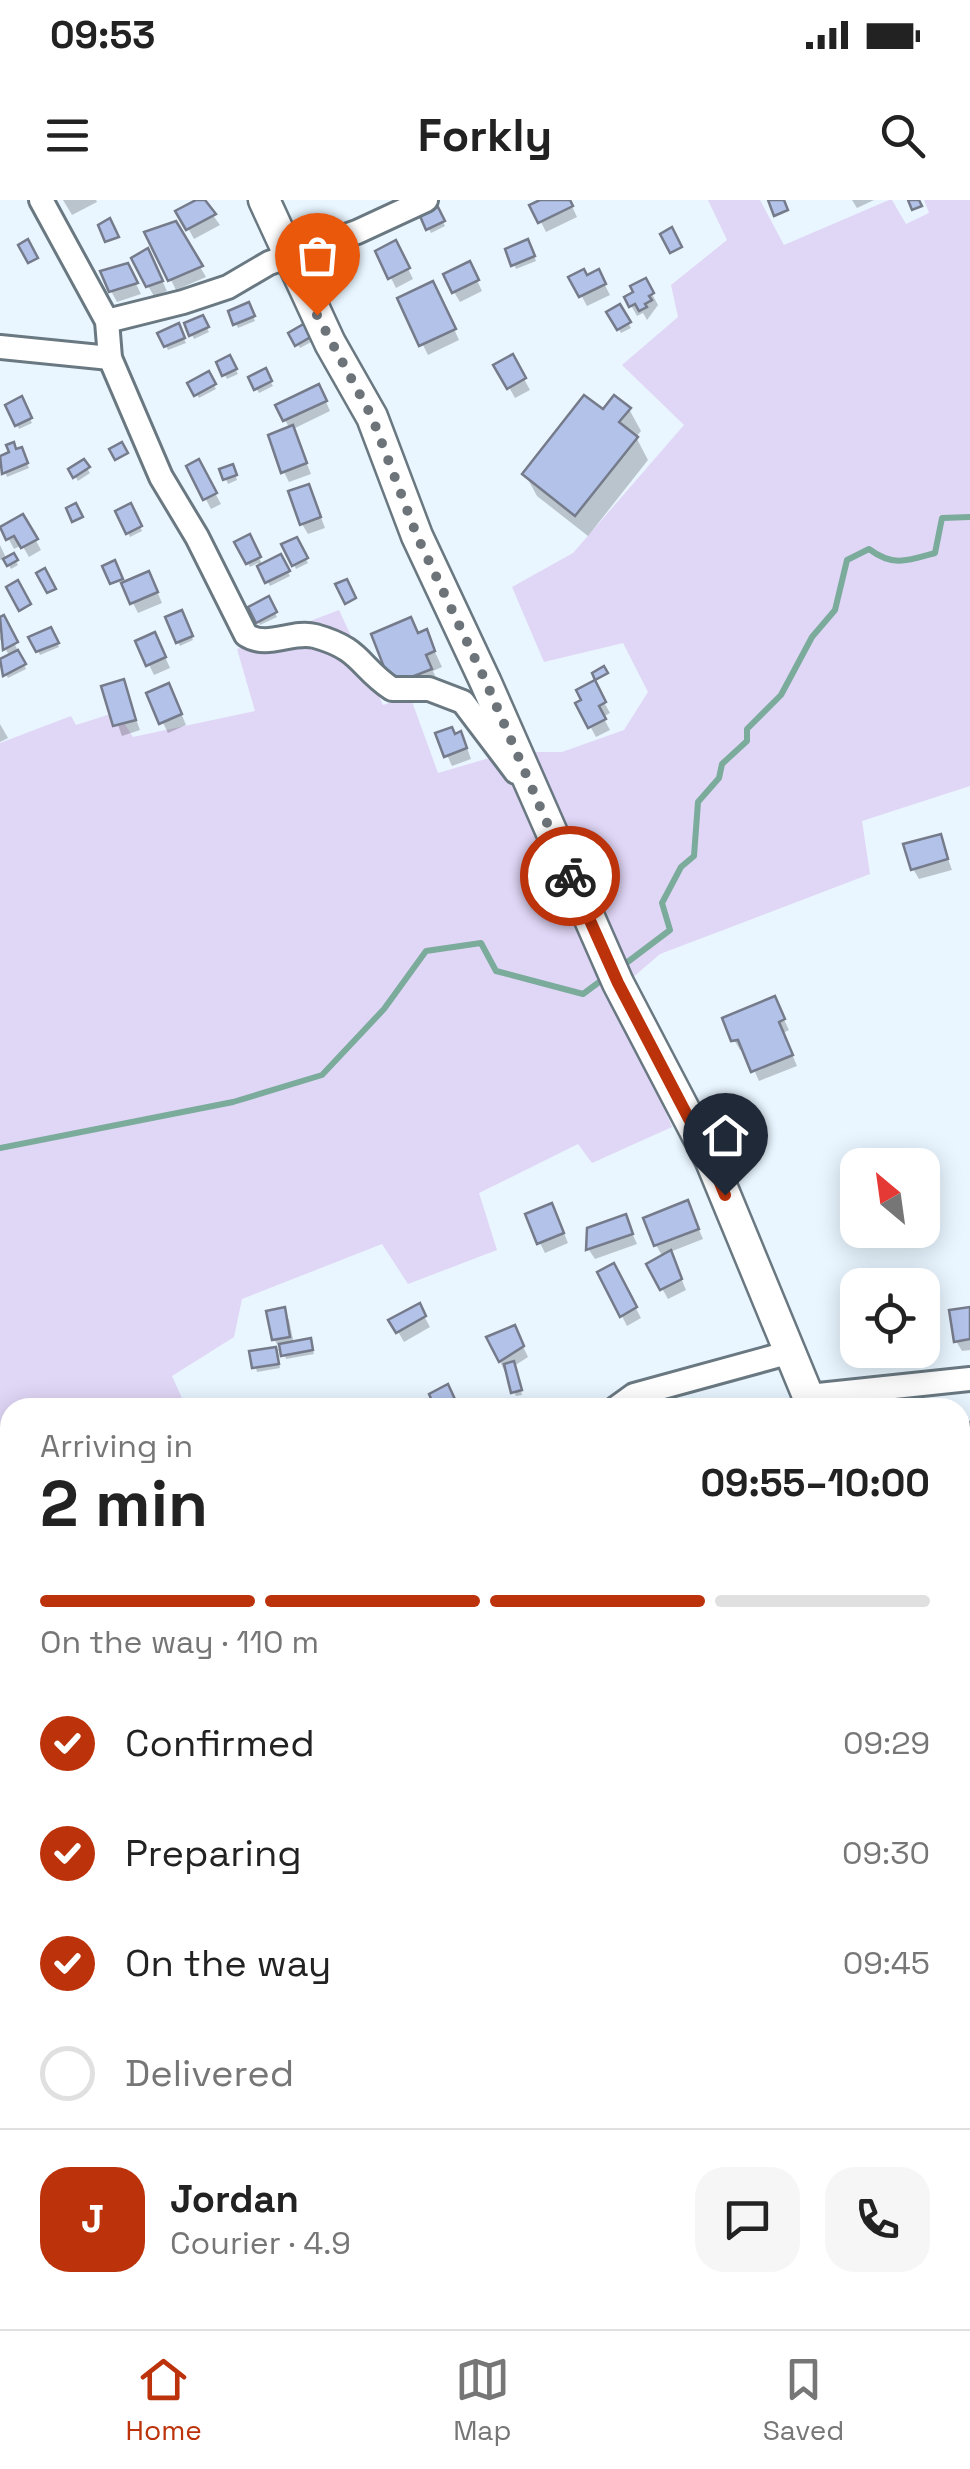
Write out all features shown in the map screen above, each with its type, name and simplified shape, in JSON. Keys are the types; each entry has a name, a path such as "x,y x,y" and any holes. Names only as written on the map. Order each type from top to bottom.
{"main road":[{"path":"264,200 330,344 372,417 417,536 614,971 711,1161 809,1398"}],"street":[{"path":"42,200 107,321 110,358 161,477 197,537 246,635 264,641 313,635 347,646 392,688 429,690 463,702 533,794"},
{"path":"107,321 228,287 270,263 357,232 426,200"},
{"path":"0,347 110,358"},
{"path":"630,1398 791,1352"},
{"path":"839,1398 970,1379"}],"shaded area":[{"path":"708,200 760,200 784,245 889,200 906,224 929,213 924,200 970,200 970,786 862,821 870,874 660,954 616,992 672,1127 592,1163 578,1144 479,1193 497,1250 408,1284 382,1244 242,1299 234,1337 172,1376 182,1398 0,1398 0,743 71,716 76,725 117,712 133,737 255,711 237,649 339,610 383,705 410,696 438,773 510,752 562,752 624,730 648,692 623,643 544,662 512,587 573,553 684,425 622,365 678,317 671,285 727,240"}],"building":[{"path":"196,200 205,200 216,214 186,230 175,211"},
{"path":"540,200 570,200 573,206 538,223 529,205"},
{"path":"768,200 784,200 788,210 774,216"},
{"path":"908,200 919,200 922,206 912,210"},
{"path":"438,207 445,221 426,230 420,216"},
{"path":"110,218 119,237 105,242 98,225"},
{"path":"176,221 203,266 168,281 144,232"},
{"path":"672,227 682,247 670,253 660,234"},
{"path":"28,239 38,258 28,263 18,245"},
{"path":"528,239 535,256 511,266 505,249"},
{"path":"396,240 410,268 388,279 375,251"},
{"path":"148,248 163,281 146,287 131,258"},
{"path":"470,261 479,280 452,293 443,274"},
{"path":"128,263 138,283 109,292 100,271"},
{"path":"584,269 587,275 599,269 606,284 579,297 568,277"},
{"path":"646,278 654,293 645,304 647,307 639,311 635,304 629,307 624,297 633,292 630,286"},
{"path":"433,281 456,329 419,346 397,298"},
{"path":"249,302 255,316 233,325 228,311"},
{"path":"620,304 631,322 617,330 606,312"},
{"path":"203,315 209,327 189,336 184,323"},
{"path":"307,322 314,335 295,346 288,333"},
{"path":"179,323 185,338 164,347 157,333"},
{"path":"513,354 526,378 507,389 493,365"},
{"path":"230,355 237,369 222,376 216,362"},
{"path":"266,368 272,381 254,390 248,377"},
{"path":"209,371 216,384 194,396 187,383"},
{"path":"319,384 327,401 283,421 275,405"},
{"path":"584,395 603,409 614,395 631,408 619,422 638,437 575,516 522,474"},
{"path":"22,396 32,418 15,426 5,405"},
{"path":"293,425 307,463 281,473 268,435"},
{"path":"14,442 16,449 22,447 28,463 2,474 0,456 9,452 6,445"},
{"path":"122,442 128,453 115,460 109,449"},
{"path":"84,459 90,467 73,478 68,469"},
{"path":"199,459 217,493 203,500 186,466"},
{"path":"233,464 237,475 223,480 219,469"},
{"path":"309,484 321,517 300,525 288,491"},
{"path":"76,503 83,517 72,522 66,508"},
{"path":"131,503 142,526 126,534 115,511"},
{"path":"23,514 38,539 21,548 14,536 6,540 0,527"},
{"path":"250,534 261,557 246,564 234,542"},
{"path":"297,537 308,558 292,566 281,544"},
{"path":"14,553 18,560 7,566 3,559"},
{"path":"281,554 290,571 265,583 257,566"},
{"path":"115,560 123,579 110,584 102,566"},
{"path":"45,568 56,589 47,593 36,573"},
{"path":"149,571 158,592 130,604 121,583"},
{"path":"347,579 356,598 345,604 335,584"},
{"path":"18,580 31,604 19,611 6,587"},
{"path":"269,596 277,612 256,623 248,607"},
{"path":"182,610 193,636 176,643 165,617"},
{"path":"4,615 18,642 3,650 0,617"},
{"path":"411,617 418,633 427,629 435,651 426,655 432,669 391,685 371,634"},
{"path":"51,627 59,643 36,652 28,637"},
{"path":"155,632 166,657 146,666 135,641"},
{"path":"18,650 26,664 3,676 0,659"},
{"path":"604,666 608,673 595,680 592,673"},
{"path":"124,679 136,720 113,726 101,686"},
{"path":"595,680 606,702 599,706 606,719 588,728 575,703 581,700 576,690"},
{"path":"169,683 182,714 159,724 146,693"},
{"path":"452,727 455,734 461,731 467,748 444,757 435,733"},
{"path":"941,834 948,859 911,870 903,844"},
{"path":"775,996 785,1019 779,1022 793,1055 751,1072 738,1040 731,1041 722,1018"},
{"path":"688,1200 699,1229 654,1246 643,1218"},
{"path":"552,1203 564,1233 537,1244 525,1214"},
{"path":"626,1214 633,1234 586,1250 587,1228"},
{"path":"671,1250 682,1279 660,1290 646,1264"},
{"path":"614,1263 637,1307 620,1317 597,1272"},
{"path":"420,1303 426,1316 396,1333 388,1320"},
{"path":"285,1307 290,1337 272,1340 266,1311"},
{"path":"970,1307 970,1339 954,1342 949,1310"},
{"path":"515,1325 524,1346 499,1362 486,1337"},
{"path":"311,1338 313,1350 281,1356 279,1344"},
{"path":"276,1347 279,1364 252,1368 249,1351"},
{"path":"514,1361 522,1390 511,1393 504,1364"},
{"path":"448,1384 454,1398 431,1398 429,1394"}],"waterway":[{"path":"621,967 670,930 662,903 681,867 694,856 698,802 719,778 722,764 747,741 747,729 781,695 812,637 835,610 847,560 869,549 900,561 935,553 942,518 970,517"},
{"path":"0,1148 233,1102 322,1075 384,1009 426,951 481,943 496,971 583,994 606,977"}],"way so far":[{"path":"317,315 372,417 417,536 486,682 570,876"}],"route":[{"path":"570,876 618,983 725,1195"}]}
